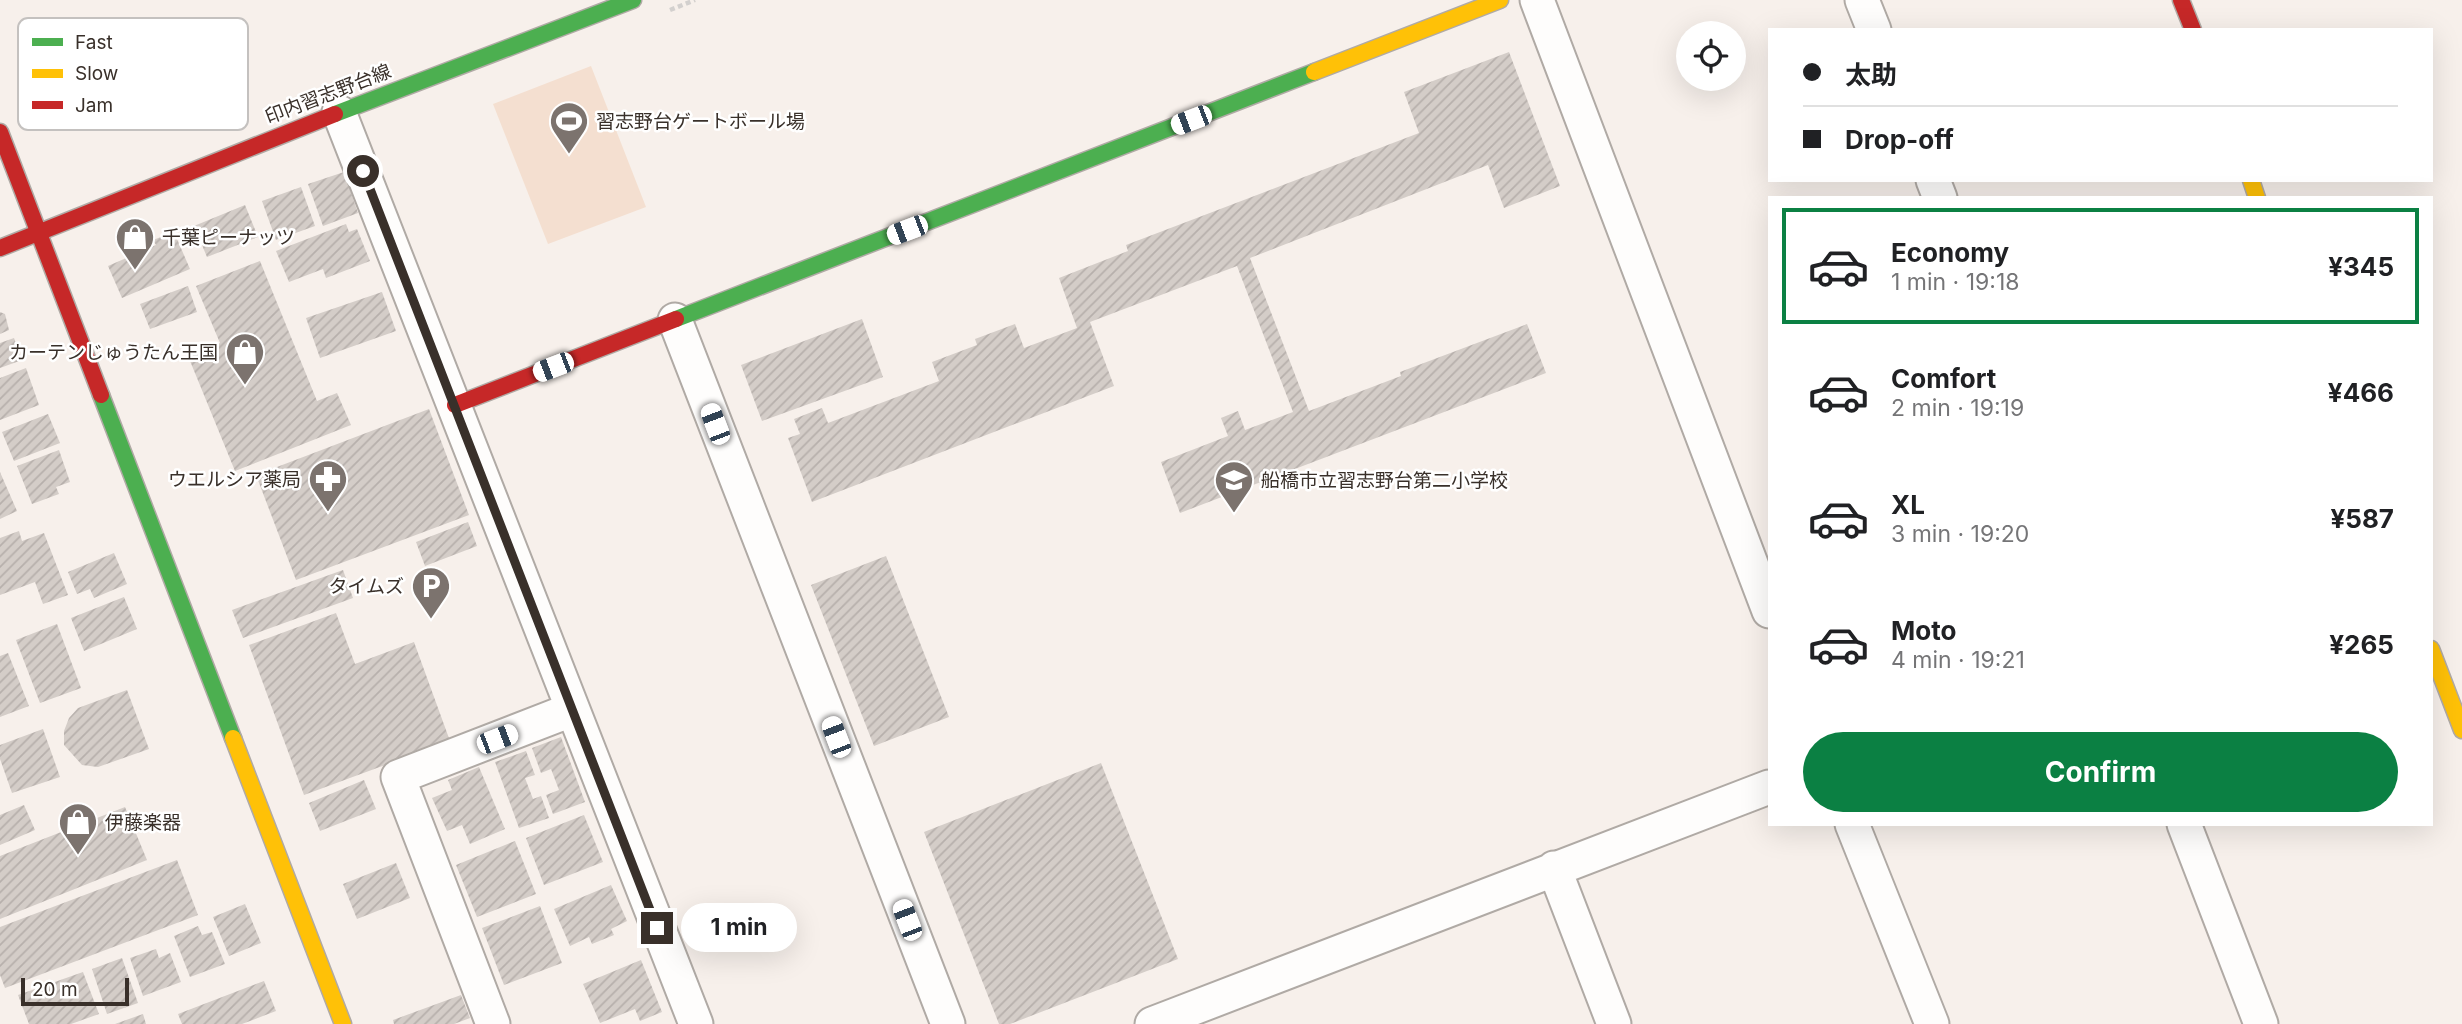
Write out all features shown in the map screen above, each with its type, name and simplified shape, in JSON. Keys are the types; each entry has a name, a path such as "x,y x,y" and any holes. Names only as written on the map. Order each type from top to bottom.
{"street":[{"name":"印内習志野台線","path":"0,247 339,112 633,0"},
{"path":"456,405 1500,0"},
{"path":"1537,0 1768,608"},
{"path":"1862,0 1873,28"},
{"path":"2181,0 2192,28"},
{"path":"339,112 456,405 571,710 696,1024"},
{"path":"0,132 343,1024"},
{"path":"675,320 948,1024"},
{"path":"2433,654 2462,730"},
{"path":"493,1024 398,777 571,710"},
{"path":"1152,1024 1768,787"},
{"path":"1853,826 1932,1024"},
{"path":"2185,826 2261,1024"},
{"path":"1555,868 1614,1024"}],"shaded area":[{"name":"習志野台ゲートボール場","path":"591,66 646,207 548,244 493,104"}],"building":[{"path":"1509,52 1560,186 1504,208 1488,165 1250,258 1309,411 1401,376 1400,372 1527,324 1546,373 1180,513 1161,462 1228,436 1221,418 1238,411 1245,430 1293,412 1237,266 1090,322 1114,386 812,502 788,438 800,434 794,419 822,408 828,423 939,381 932,362 977,345 975,339 1015,324 1024,348 1077,328 1059,278 1128,251 1126,245 1419,133 1404,92"},
{"path":"344,172 358,213 323,226 308,184"},
{"path":"301,187 315,226 276,240 262,201"},
{"path":"245,205 258,237 207,257 194,226"},
{"path":"346,224 349,232 357,229 370,261 326,278 323,269 289,282 276,251"},
{"path":"174,232 190,269 122,298 108,266 156,245 153,240"},
{"path":"260,261 317,401 337,393 351,425 235,471 188,356 220,343 196,286"},
{"path":"188,286 197,312 150,329 140,304"},
{"path":"382,292 396,331 320,358 306,318"},
{"path":"0,312 5,314 9,330 0,334"},
{"path":"862,319 883,377 762,421 741,365"},
{"path":"14,338 22,360 0,368 0,343"},
{"path":"26,368 39,405 0,420 0,378"},
{"path":"429,409 469,515 296,580 256,475"},
{"path":"48,414 60,443 14,461 2,432"},
{"path":"59,450 70,482 56,487 59,494 32,504 17,466"},
{"path":"0,472 17,511 0,519"},
{"path":"468,522 477,546 425,566 416,542"},
{"path":"19,531 22,541 44,533 68,595 43,604 35,582 0,595 0,538"},
{"path":"114,553 127,584 94,598 90,589 77,594 68,572"},
{"path":"886,556 949,717 874,746 811,585"},
{"path":"343,570 353,598 243,638 232,610"},
{"path":"124,597 137,629 84,651 71,618"},
{"path":"336,613 355,664 414,642 450,741 304,795 249,645"},
{"path":"57,624 81,688 40,703 16,640"},
{"path":"8,653 29,706 0,717 0,656"},
{"path":"127,690 149,749 98,767 82,765 64,745 64,731 69,718 78,708"},
{"path":"43,729 60,777 12,793 0,759 0,745"},
{"path":"561,737 585,802 553,814 546,795 559,790 551,769 541,773 532,748"},
{"path":"526,751 535,775 525,778 533,799 541,796 549,818 519,828 495,762"},
{"path":"1101,763 1178,959 1010,1024 999,1024 924,832"},
{"path":"479,767 505,829 470,844 462,825 447,831 432,798 452,790 448,780"},
{"path":"364,780 376,809 320,831 309,803"},
{"path":"24,805 35,830 0,845 0,815"},
{"path":"125,807 147,860 0,919 0,856"},
{"path":"584,815 603,862 544,885 526,838"},
{"path":"515,841 536,894 477,917 456,865"},
{"path":"177,860 198,915 5,988 0,975 0,927"},
{"path":"396,863 410,898 357,919 343,884"},
{"path":"611,885 627,921 611,929 614,935 592,944 589,937 570,946 554,909"},
{"path":"245,904 261,943 229,956 213,917"},
{"path":"540,906 562,963 504,985 482,928"},
{"path":"198,926 202,935 212,932 225,964 190,977 174,936"},
{"path":"156,949 159,958 170,953 181,982 143,996 130,958"},
{"path":"122,958 138,1003 107,1014 92,969"},
{"path":"641,960 662,1012 640,1021 635,1009 600,1023 583,984"},
{"path":"83,972 99,1014 71,1024 29,1024 18,995"},
{"path":"264,981 276,1011 242,1024 182,1024 178,1014"},
{"path":"461,995 470,1018 454,1024 394,1024 393,1020"},
{"path":"143,1014 146,1024 115,1024"}],"traffic: fast":[{"path":"335,114 633,0"},
{"path":"676,319 1314,72"},
{"path":"101,395 233,738"}],"traffic: slow":[{"path":"1314,72 1500,0"},
{"path":"2252,182 2256,196"},
{"path":"2433,654 2462,730"},
{"path":"233,738 343,1024"}],"traffic: jam":[{"path":"2181,0 2192,28"},
{"path":"0,248 335,114"},
{"path":"0,132 101,395"},
{"path":"455,405 676,319"}],"place":[{"name":"習志野台ゲートボール場","path":"569,155"},
{"name":"千葉ピーナッツ","path":"135,271"},
{"name":"カーテンじゅうたん王国","path":"245,386"},
{"name":"ウエルシア薬局","path":"328,513"},
{"name":"船橋市立習志野台第二小学校","path":"1234,514"},
{"name":"タイムズ","path":"431,620"},
{"name":"伊藤楽器","path":"78,856"}],"route":[{"path":"363,171 657,928"}]}
